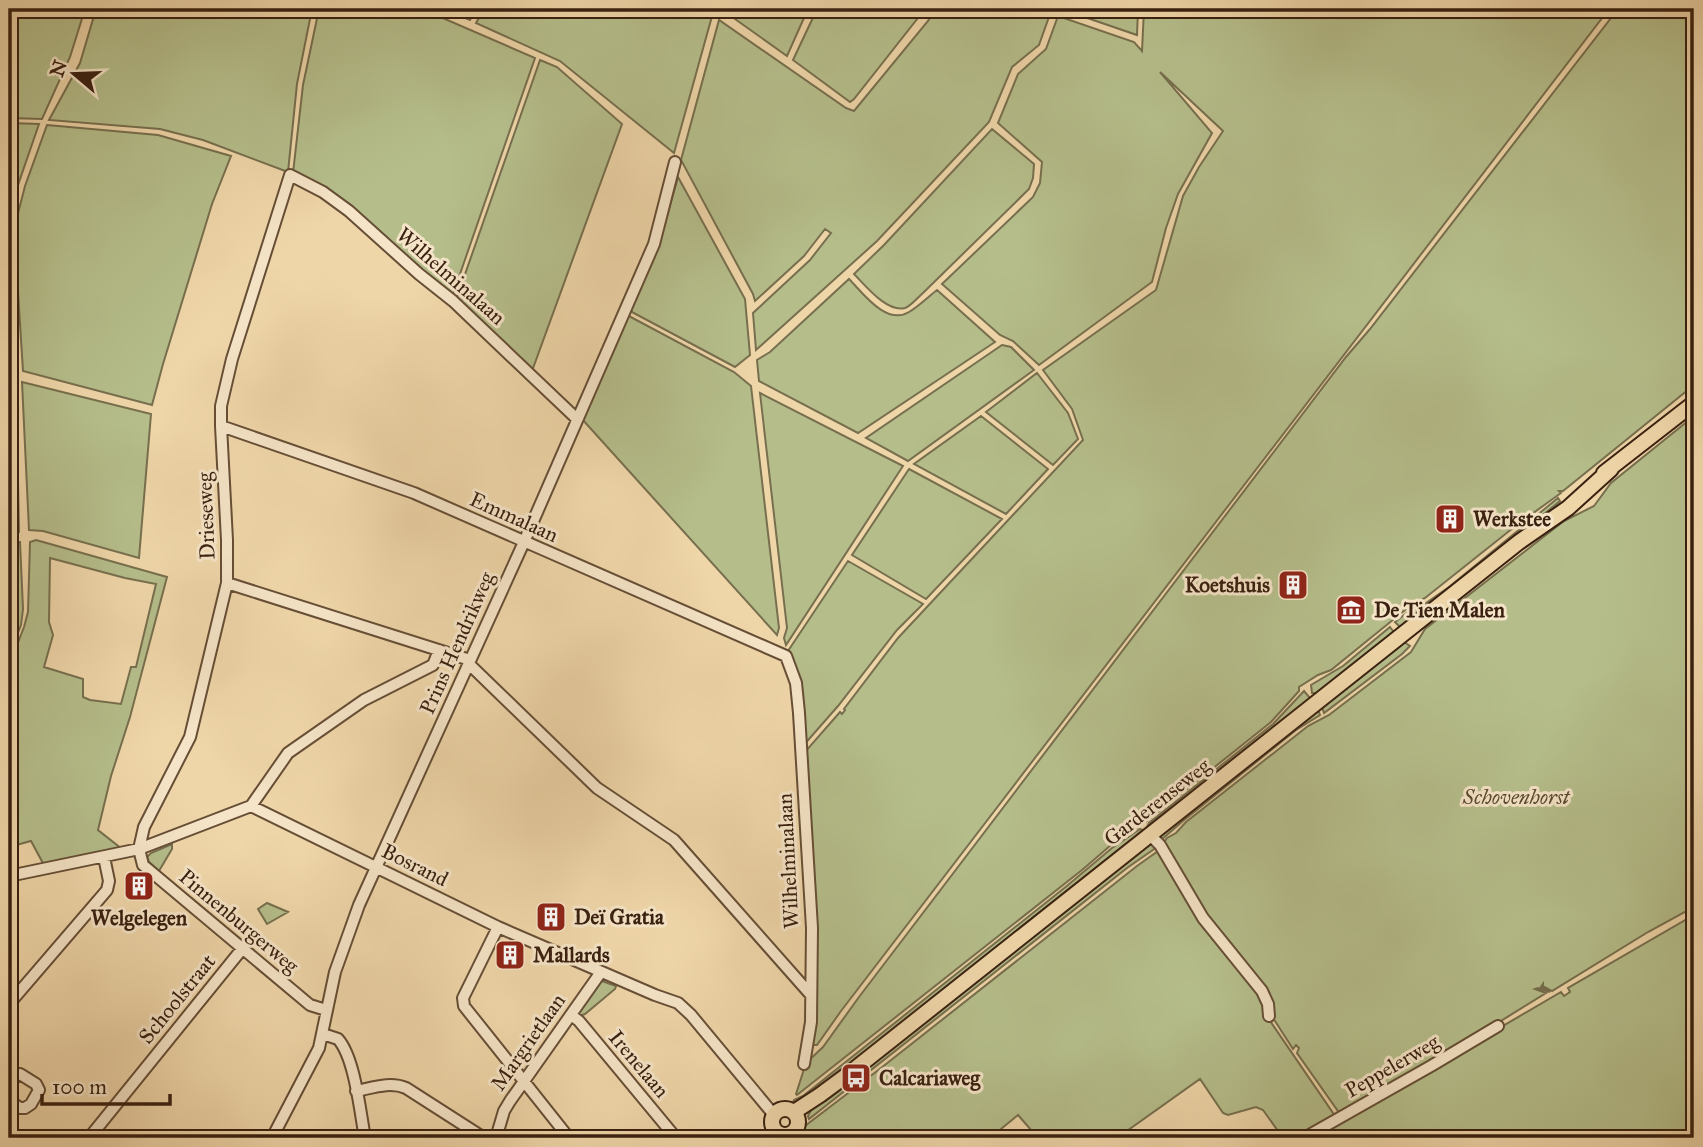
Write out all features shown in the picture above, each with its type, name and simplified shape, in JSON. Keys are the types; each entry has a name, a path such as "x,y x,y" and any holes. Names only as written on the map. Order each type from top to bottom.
{"main road":[{"name":"Garderenseweg","path":"796,1114 1519,542 1568,508 1611,469 1694,403"},
{"path":"785,1109 796,1114 799,1125 784,1129 785,1109"}],"street":[{"name":"Prins Hendrikweg","path":"272,1138 314,1059 323,1034 335,972 355,916 524,542 654,244 675,162"},
{"name":"Wilhelminalaan","path":"290,175 323,192 349,211 453,301 577,419"},
{"name":"Drieseweg","path":"139,849 144,827 190,737 227,583 221,406 232,359 290,175"},
{"name":"Emmalaan","path":"220,426 414,493 786,656"},
{"path":"227,583 470,662 597,788 674,840 811,995"},
{"path":"9,876 139,849 251,806 288,753 364,700 433,665 439,650"},
{"name":"Wilhelminalaan","path":"786,656 796,683 799,713 812,928 811,1022 804,1064"},
{"name":"Bosrand","path":"251,806 498,927 678,1003 691,1015 784,1129"},
{"path":"1150,835 1160,845 1203,918 1262,991 1268,1004 1269,1016"},
{"name":"Pinnenburgerweg","path":"139,849 143,865 310,1005 326,1010"},
{"path":"9,1004 107,890 109,881 104,857"},
{"path":"498,927 463,998 464,1006 569,1138"},
{"name":"Schoolstraat","path":"89,1138 242,949"},
{"name":"Margrietlaan","path":"496,1138 504,1111 601,972"},
{"name":"Irenelaan","path":"571,1015 579,1021 676,1138"},
{"name":"Peppelerweg","path":"1304,1138 1498,1026"},
{"path":"323,1034 338,1038 348,1056 365,1138"},
{"path":"9,1084 20,1074 36,1084 39,1090 31,1104 25,1108 9,1101"},
{"path":"356,1091 398,1085 484,1138"}],"green space":[{"path":"9,9 85,9 70,57 42,119 9,118"},
{"path":"96,9 298,9 311,14 297,84 288,172 203,140 160,129 49,120 80,63"},
{"path":"319,9 422,9 535,58 452,297 293,173 303,85"},
{"path":"443,9 476,9 470,20"},
{"path":"484,9 714,9 674,153 560,61 476,23"},
{"path":"721,9 808,9 787,56"},
{"path":"817,9 925,9 850,102 793,60"},
{"path":"935,9 1037,9 1050,14 1039,45 1012,67 989,122 877,241 756,350 753,313 810,260 831,233 825,229 804,256 755,301 681,160 719,20 854,111"},
{"path":"1061,9 1138,9 1137,35"},
{"path":"1144,9 1609,9 817,1045 813,1045 804,753 840,712 842,714 898,638 1083,440 1072,409 1043,370 1156,290 1183,196 1223,131 1160,72 1212,133 1178,194 1152,282 1039,365 942,284 1033,197 1040,183 1042,162 998,123 1018,74 1046,49 1058,16 1134,42 1142,51"},
{"path":"1618,9 1694,9 1694,385 1563,491 1559,491 1561,493 1425,598 1410,606 1331,670 1299,687 1299,691 1271,722 1147,821 1111,845 797,1095 806,1063 823,1047 1346,357"},
{"path":"540,60 557,67 622,124 532,371 456,300"},
{"path":"9,123 39,124 18,185 9,225"},
{"path":"47,125 158,135 231,156 212,204 152,405 23,371 14,229 25,186"},
{"path":"992,129 1034,164 1029,189 910,305 898,308 884,302 854,274"},
{"path":"678,177 745,299 750,355 735,367 630,311 659,245"},
{"path":"9,253 16,371 9,370"},
{"path":"849,279 876,306 892,315 909,312 937,290 995,342 858,433 759,381 757,360 770,352"},
{"path":"627,315 734,372 751,386 779,628 777,635 582,419"},
{"path":"1002,345 1011,347 1034,370 908,461 866,438"},
{"path":"1037,373 1068,413 1078,439 1053,465 986,412"},
{"path":"9,379 16,380 19,532 9,534"},
{"path":"22,382 151,414 139,558 43,531 29,530"},
{"path":"760,393 903,466 786,645 784,638 787,628"},
{"path":"981,416 1048,469 1006,514 914,464"},
{"name":"Schovenhorst","path":"1694,416 1694,907 1552,991 1543,984 1541,987 1550,992 1535,989 1546,993 1340,1114 1297,1053 1299,1048 1296,1045 1293,1049 1275,1021 1266,1015 1335,1116 1295,1138 1283,1138 1263,1110 1256,1107 1228,1115 1223,1113 1200,1079 1117,1138 1038,1138 1018,1115 990,1138 802,1138 801,1129 1158,851 1167,838 1186,822 1308,726 1329,715 1411,652 1425,629 1564,521 1594,506 1611,483"},
{"path":"909,469 1002,519 926,599 852,555"},
{"path":"1558,498 1560,501 1405,627 1395,622 1449,587"},
{"path":"36,540 167,577 98,830 122,849 44,865 31,841 9,847 9,666 28,612 30,542","holes":["50,558 156,584 136,667 131,667 121,704 90,700 83,697 83,679 44,667 53,635 49,622"]},
{"path":"9,542 20,542 23,609 21,625 9,655"},
{"path":"848,561 923,604 897,630 803,746 788,651"},
{"path":"1390,627 1393,637 1318,693 1312,693 1311,685 1343,666"},
{"path":"1404,642 1410,646 1402,654 1324,713 1321,704"},
{"path":"1304,691 1310,702 1149,831 1149,823 1273,724"},
{"path":"1317,707 1320,715 1296,730 1160,841 1158,839 1158,833"},
{"path":"1140,829 1146,832 839,1075 791,1107 794,1100 803,1096 1112,848"},
{"path":"1148,841 1157,847 809,1119 812,1108"},
{"path":"172,844 172,849 159,871 147,857"},
{"path":"267,903 288,912 267,924 258,909"},
{"path":"1694,915 1694,1138 1311,1138 1561,992 1564,996 1570,992 1568,988"},
{"path":"599,980 616,986 615,989 579,1016 578,1013"}],"place":[{"name":"Werkstee","path":"1450,519"},
{"name":"Koetshuis","path":"1293,585"},
{"name":"De Tien Malen","path":"1351,610"},
{"name":"Welgelegen","path":"139,886"},
{"name":"Deï Gratia","path":"551,917"},
{"name":"Mallards","path":"510,955"},
{"name":"Calcariaweg","path":"856,1078"}]}
